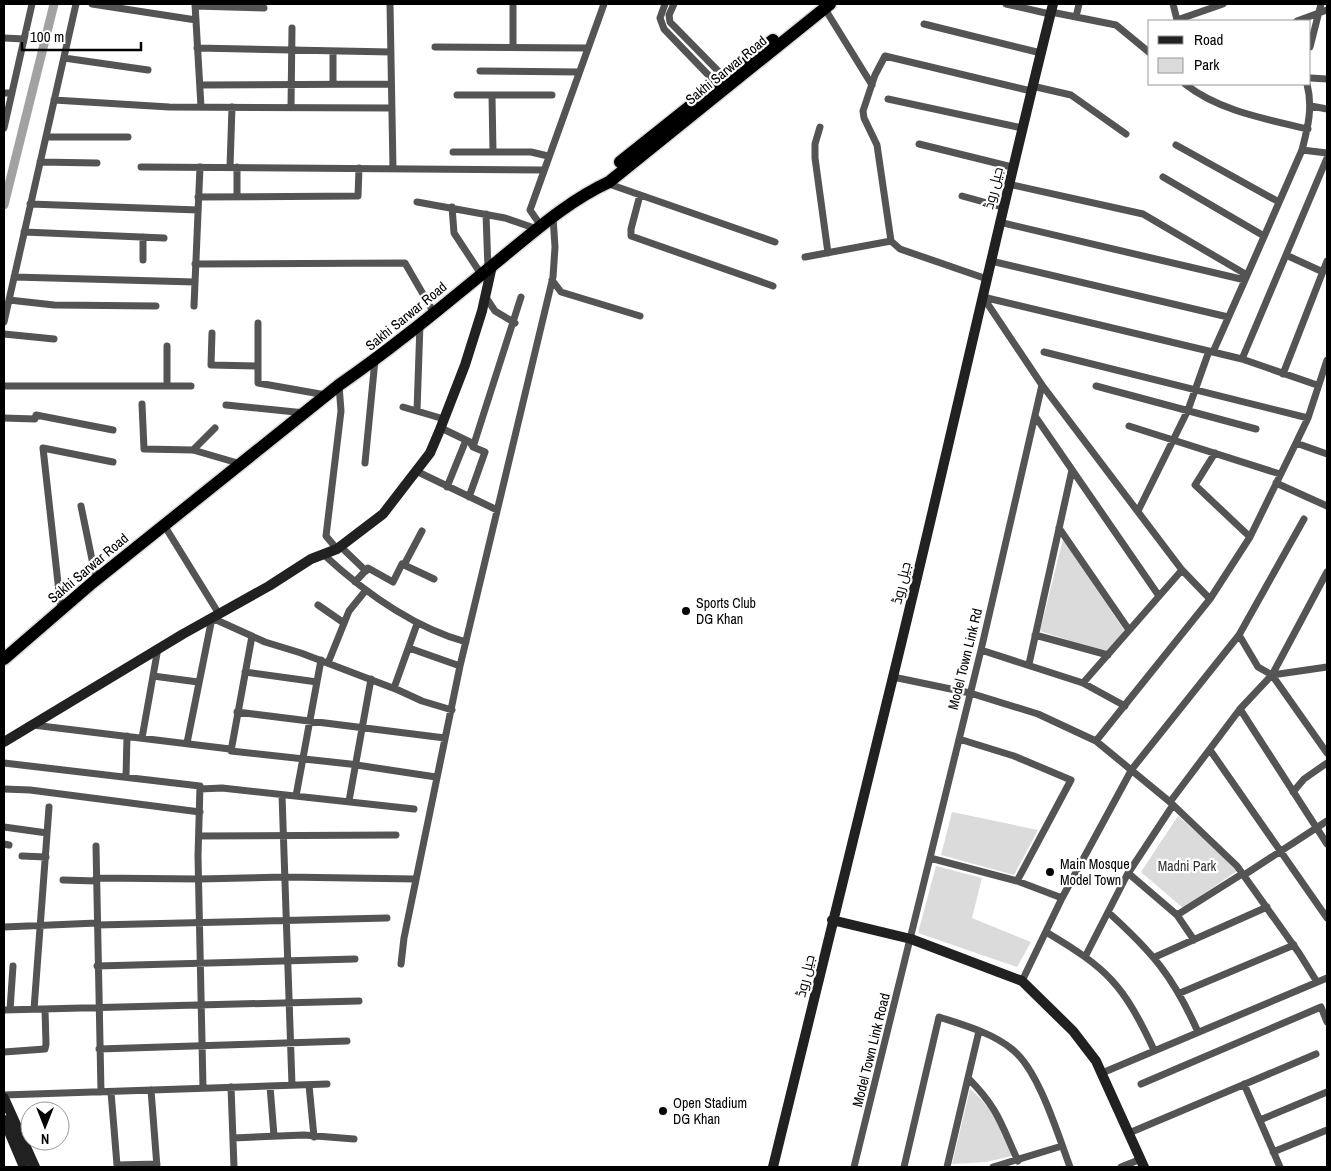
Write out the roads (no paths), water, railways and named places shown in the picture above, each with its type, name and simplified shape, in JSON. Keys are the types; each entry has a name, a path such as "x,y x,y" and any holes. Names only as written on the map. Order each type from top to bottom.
{"highway":[{"name":"Sakhi Sarwar Road","path":"4,658 96,579 327,395 375,360 539,227 592,189 606,183 824,5"},
{"path":"592,189 604,175 721,81 782,38"}],"main road":[{"name":"جیل روڈ","path":"773,1167 893,677 983,297 1002,207 1051,10"},
{"path":"4,742 158,648 323,554 338,548 382,514 430,453 460,381 485,296 487,270"},
{"path":"832,920 911,939 1022,981 1073,1031 1096,1061 1142,1163"},
{"path":"4,1097 35,1167"},
{"path":"4,1120 24,1167"}],"street":[{"path":"4,128 8,93 32,4"},
{"path":"4,322 76,4"},
{"path":"92,4 196,20"},
{"path":"390,4 393,169"},
{"path":"513,4 513,47"},
{"path":"539,227 530,210 604,4"},
{"path":"665,4 660,14 660,22 674,40 721,81"},
{"path":"674,4 668,18 721,81"},
{"path":"1006,4 1051,10 1116,26 1148,51"},
{"path":"1076,17 1079,4"},
{"path":"1173,4 1177,20 1223,4"},
{"path":"1311,43 1321,4"},
{"path":"201,107 202,85 196,48 195,5 264,8"},
{"path":"824,5 872,85"},
{"path":"1300,20 1327,10"},
{"path":"924,24 1041,53"},
{"path":"291,107 292,28"},
{"path":"674,40 680,32"},
{"path":"4,38 24,39"},
{"path":"436,47 588,48"},
{"path":"196,48 391,52"},
{"path":"333,52 333,84"},
{"path":"987,279 900,249 891,241 877,146 864,118 863,111 885,56 1032,89 1071,95 1126,134"},
{"path":"64,58 148,70"},
{"path":"480,71 579,72"},
{"path":"1311,78 1327,79"},
{"path":"202,85 392,84"},
{"path":"1186,85 1197,93 1251,116 1308,129"},
{"path":"1138,511 1188,410 1211,352 1246,278 1302,150 1308,129 1311,106 1308,85"},
{"path":"457,95 552,95"},
{"path":"492,95 493,152"},
{"path":"888,99 1022,128"},
{"path":"54,100 201,107 392,108"},
{"path":"1311,106 1327,110"},
{"path":"232,107 233,167 237,196"},
{"path":"820,127 815,144 815,158 828,253"},
{"path":"46,137 128,137"},
{"path":"919,144 1012,167"},
{"path":"1176,146 1279,202"},
{"path":"1302,150 1327,153"},
{"path":"454,152 531,152 548,156"},
{"path":"1242,359 1327,158"},
{"path":"40,162 97,164"},
{"path":"194,306 200,166"},
{"path":"141,167 543,170"},
{"path":"198,197 358,196 359,168"},
{"path":"1162,177 1264,236"},
{"path":"606,183 775,242"},
{"path":"1008,184 1142,214 1246,278"},
{"path":"640,195 631,229 631,236 774,286"},
{"path":"962,196 1002,207"},
{"path":"417,202 452,207 539,227"},
{"path":"30,204 198,210"},
{"path":"452,207 454,233 487,270"},
{"path":"486,214 487,270"},
{"path":"401,964 436,777 460,666 552,280 555,247 553,218"},
{"path":"999,222 1246,278"},
{"path":"24,232 164,238"},
{"path":"143,237 143,260"},
{"path":"804,257 891,241"},
{"path":"1286,255 1323,272"},
{"path":"991,261 1228,317"},
{"path":"1283,374 1327,261"},
{"path":"195,264 405,263 434,313"},
{"path":"14,276 195,282"},
{"path":"552,280 561,292 640,316"},
{"path":"485,296 495,311 514,323"},
{"path":"474,447 521,297"},
{"path":"983,297 1242,359 1318,385"},
{"path":"983,297 1042,385 1182,570 1210,598"},
{"path":"8,300 54,305 156,306"},
{"path":"258,322 258,384 327,395"},
{"path":"417,411 420,324"},
{"path":"212,333 211,365 258,366"},
{"path":"4,334 54,339"},
{"path":"167,346 167,386"},
{"path":"1044,352 1308,418"},
{"path":"365,463 375,360"},
{"path":"1096,741 1210,598 1250,537 1308,418 1327,360"},
{"path":"340,385 341,411 326,536 366,571"},
{"name":"Model Town Link Rd","path":"911,939 981,650 1042,385"},
{"path":"4,386 191,386"},
{"path":"1096,386 1256,429"},
{"path":"142,404 144,449 193,450 241,464"},
{"path":"226,405 305,413"},
{"path":"404,408 417,411 442,423 474,447 485,452 469,498"},
{"path":"4,418 35,419 36,415 112,430"},
{"path":"1035,416 1160,596"},
{"path":"1129,426 1280,474"},
{"path":"193,450 215,428"},
{"path":"447,488 466,440"},
{"path":"1296,443 1327,454"},
{"path":"61,610 43,448 113,462"},
{"path":"1215,453 1195,485 1250,537"},
{"path":"1029,664 1072,470"},
{"path":"416,471 447,488 497,510"},
{"path":"1276,483 1327,506"},
{"path":"81,506 96,579"},
{"path":"1022,981 1062,898 1132,769 1239,635 1304,519"},
{"path":"164,525 216,616 252,636 371,679 422,701 452,710"},
{"path":"1059,528 1129,630"},
{"path":"355,582 368,568 393,582 422,531"},
{"path":"323,554 355,582 417,624 466,642"},
{"path":"404,565 434,579"},
{"path":"1084,683 1182,570"},
{"path":"1086,956 1128,873 1172,804 1210,750 1240,709 1272,675 1327,572"},
{"path":"296,796 317,682 349,611 366,590"},
{"path":"318,605 344,623"},
{"path":"187,743 198,682 216,616"},
{"path":"394,688 417,624"},
{"path":"1035,635 1108,655"},
{"path":"1239,635 1258,667 1272,675 1327,753"},
{"path":"230,749 252,636"},
{"path":"142,738 158,648"},
{"path":"409,648 460,666"},
{"path":"981,650 1084,683 1125,706"},
{"path":"1272,675 1327,667"},
{"path":"244,672 317,682"},
{"path":"153,676 198,682"},
{"path":"893,677 970,693 1038,714 1096,741 1132,769 1214,842 1243,874 1318,982"},
{"path":"349,801 371,679"},
{"path":"1240,709 1327,844"},
{"path":"237,712 445,738"},
{"path":"33,725 187,743 230,749 231,751 355,765 436,777"},
{"path":"126,777 127,736"},
{"path":"959,738 1014,756 1071,780 1017,881"},
{"path":"1210,750 1327,918"},
{"path":"4,763 200,786 200,1005 203,1088"},
{"path":"1294,792 1304,779 1327,763"},
{"path":"4,788 200,812"},
{"path":"200,789 222,788 414,809"},
{"path":"282,795 292,1085"},
{"path":"34,1010 48,807"},
{"path":"1177,914 1327,821"},
{"path":"4,827 47,833"},
{"path":"199,836 396,835"},
{"path":"96,846 101,1092"},
{"path":"22,856 46,857"},
{"path":"930,858 1017,881 1062,898"},
{"path":"1128,873 1177,914 1194,940"},
{"path":"63,880 285,877 416,879"},
{"path":"1155,956 1267,907"},
{"path":"1108,912 1155,956 1180,992 1198,1032"},
{"path":"4,927 387,918"},
{"path":"1046,932 1086,956 1122,990 1135,1010 1154,1050"},
{"name":"Model Town Link Road","path":"854,1167 911,939"},
{"path":"1180,992 1294,945"},
{"path":"97,966 354,958"},
{"path":"13,966 7,1010 359,1002"},
{"path":"1102,1072 1327,978"},
{"path":"1141,1084 1321,1007 1327,1022"},
{"path":"4,1052 45,1049 45,1009"},
{"path":"904,1167 940,1016 978,1031 1013,1049 1028,1065 1070,1167"},
{"path":"947,1167 978,1031"},
{"path":"99,1049 347,1041"},
{"path":"1129,1133 1316,1054"},
{"path":"968,1078 989,1099 1004,1125 1018,1161"},
{"path":"4,1097 327,1084"},
{"path":"1244,1084 1280,1167"},
{"path":"309,1085 314,1137"},
{"path":"270,1086 274,1136"},
{"path":"231,1088 234,1167"},
{"path":"111,1092 117,1164 157,1166 151,1090"},
{"path":"1260,1120 1327,1092"},
{"path":"1273,1152 1327,1130"},
{"path":"233,1138 274,1136 354,1140"},
{"path":"992,1167 1018,1161 1062,1146"},
{"path":"1121,1167 1142,1163"}],"waterway":[{"path":"4,205 54,4"}],"place":[{"name":"Sports Club DG Khan","path":"686,611"},
{"name":"Main Mosque Model Town","path":"1050,872"},
{"name":"Open Stadium DG Khan","path":"663,1111"}],"park label":[{"name":"Madni Park","path":"1187,866"}]}
